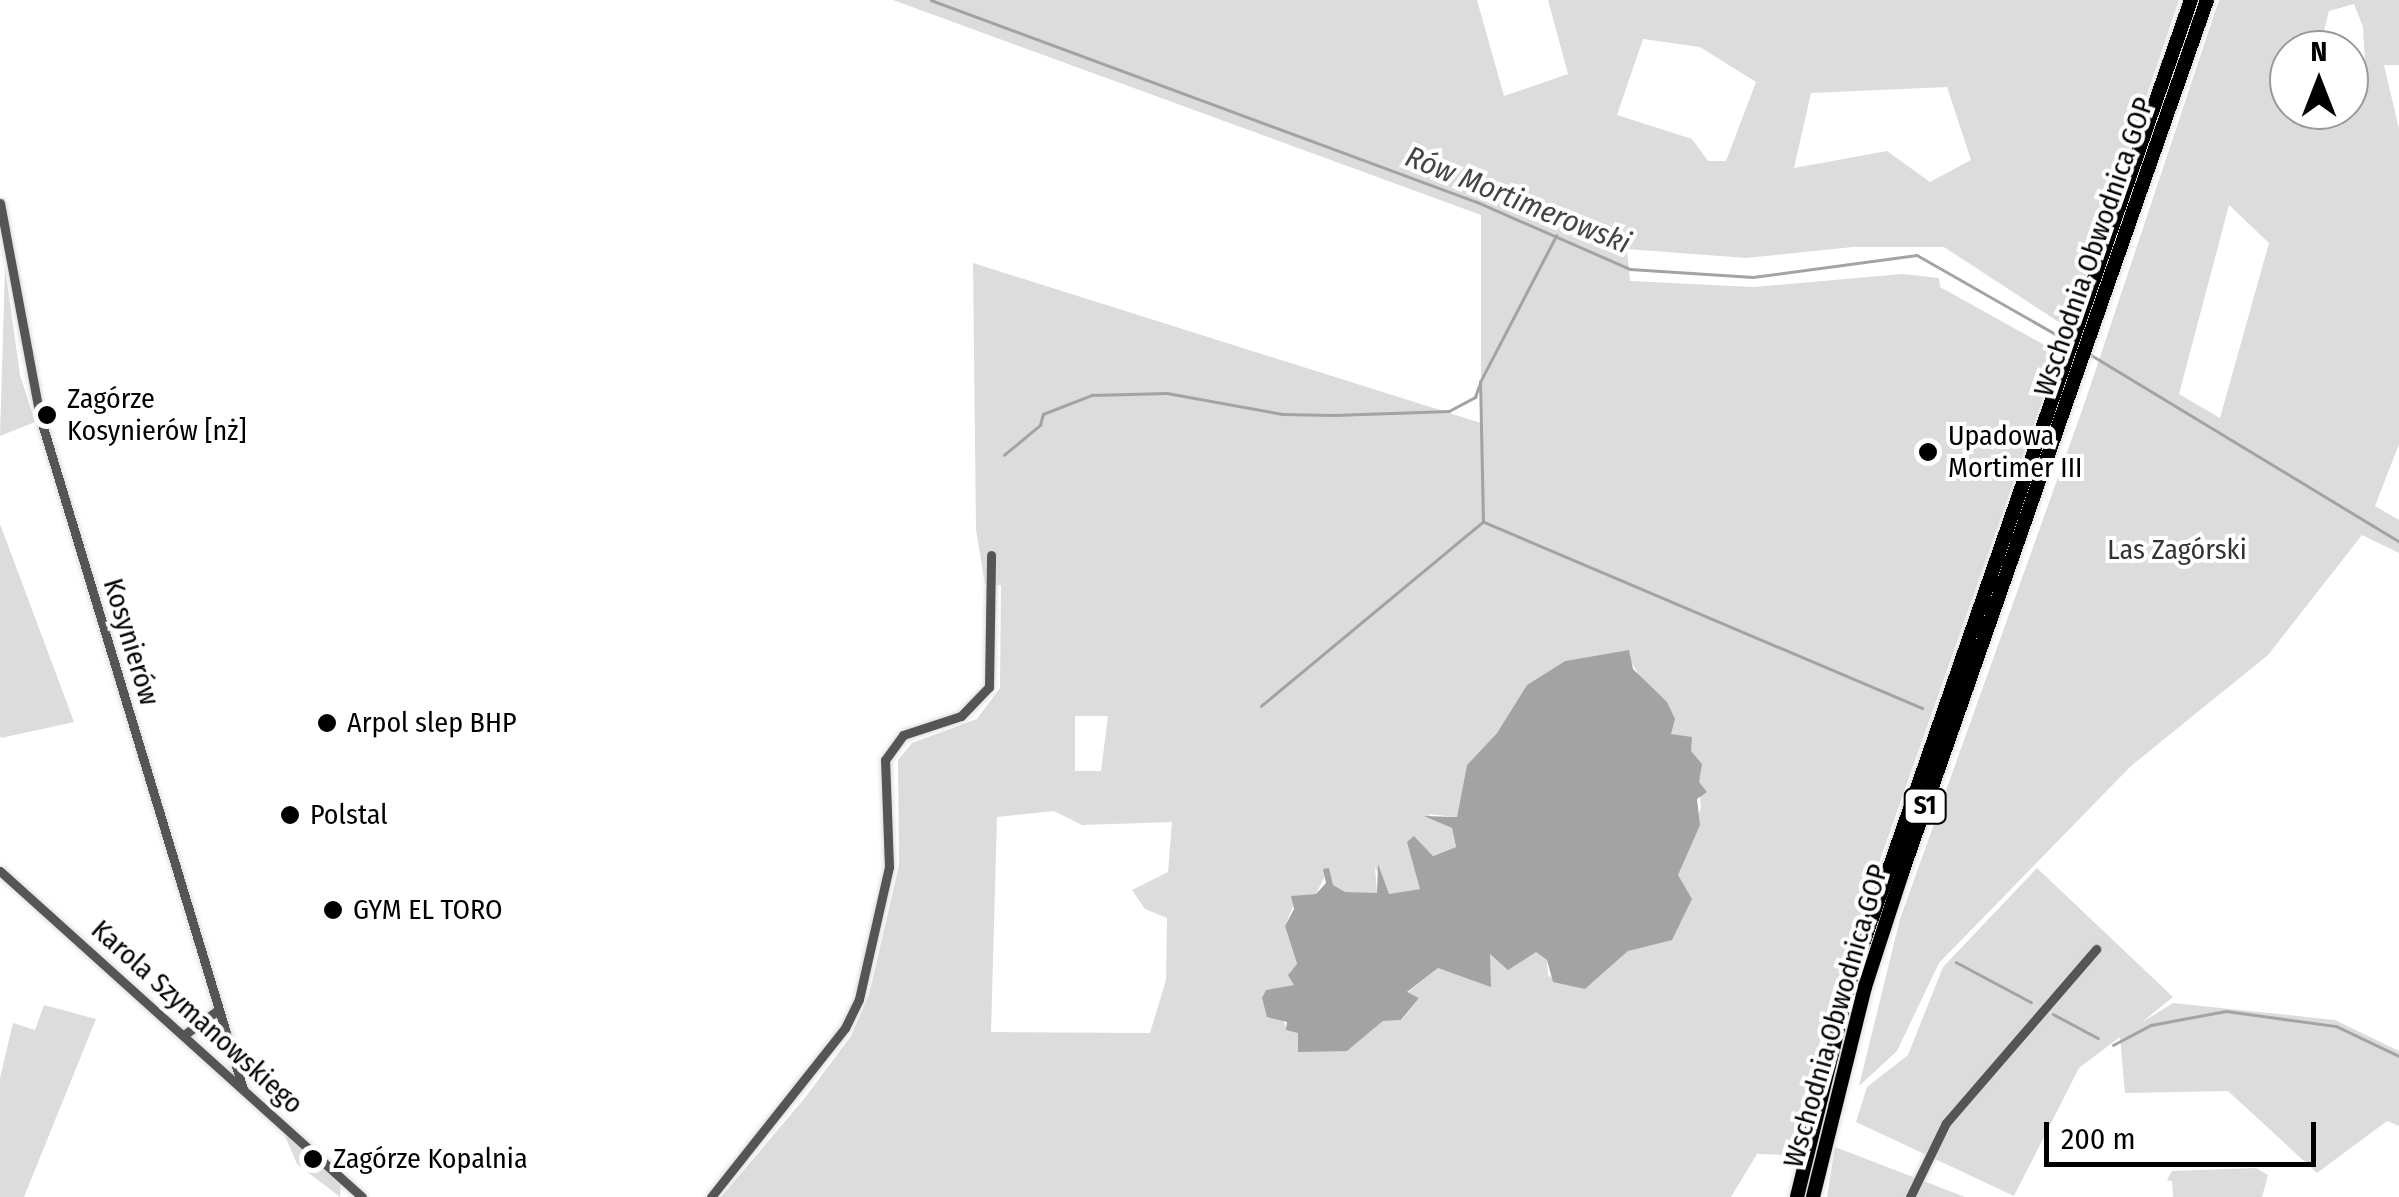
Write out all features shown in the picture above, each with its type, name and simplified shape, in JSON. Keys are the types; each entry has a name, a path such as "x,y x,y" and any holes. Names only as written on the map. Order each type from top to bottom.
{"highway":[{"name":"Wschodnia Obwodnica GOP","path":"2112,250 2191,0"},
{"name":"Wschodnia Obwodnica GOP","path":"1797,1197 1848,987 2112,250 2207,0"},
{"name":"Wschodnia Obwodnica GOP","path":"1813,1197 1865,987 2053,419"},
{"path":"1790,1156 1818,1104"}],"street":[{"name":"Kosynierów","path":"0,203 40,418 243,1089"},
{"path":"711,1197 823,1058 859,999 889,867 884,773 891,744 974,708 992,670 991,555"},
{"name":"Karola Szymanowskiego","path":"0,872 362,1197"},
{"path":"1910,1197 1954,1112 2096,949"},
{"path":"184,1035 218,1010"}],"green space":[{"path":"893,0 1477,0 1504,96 1568,74 1548,0 2179,0 2068,328 1944,247 1853,247 1746,258 1627,249 1630,281 1754,287 1902,274 1939,278 1940,287 2059,353 1841,970 1787,1155 1757,1154 1731,1197 721,1197 804,1099 851,1036 869,995 899,865 898,760 912,743 977,719 1000,688 1001,585 985,584 976,530 973,263 1481,423 1481,215","holes":["1643,39 1700,47 1756,82 1726,161 1708,161 1692,139 1617,115","1947,87 1971,160 1930,182 1887,151 1794,168 1811,93","1624,651 1648,689 1667,702 1671,734 1683,739 1698,775 1701,807 1678,875 1682,890 1660,939 1628,951 1585,989 1548,976 1547,960 1537,952 1526,953 1515,966 1489,953 1490,985 1438,968 1407,993 1419,998 1402,1020 1383,1021 1347,1051 1299,1051 1298,1033 1286,1026 1267,990 1294,985 1290,972 1297,965 1285,926 1297,896 1316,894 1329,868 1333,886 1345,893 1377,893 1375,867 1389,894 1420,889 1415,837 1432,856 1456,847 1452,828 1427,814 1457,817 1467,765 1497,733 1527,685 1565,661","1075,716 1108,716 1101,771 1075,771","1054,811 1082,825 1172,822 1168,872 1132,890 1145,909 1167,918 1166,980 1150,1033 991,1032 997,817"]},
{"name":"Las Zagórski","path":"2219,0 2399,0 2399,65 2384,65 2399,129 2399,444 2375,506 2399,520 2399,553 2362,535 2268,655 2131,766 1939,963 1897,1051 1859,1086 1900,919 2085,402","holes":["2229,205 2269,243 2220,418 2179,394"]},
{"path":"5,267 20,375 35,422 0,436"},
{"path":"0,524 74,722 1,738 0,735"},
{"path":"2037,868 2173,997 2141,1023 2173,1003 2335,1020 2399,1051 2399,1126 2387,1121 2317,1173 2228,1091 2125,1093 2120,1037 2079,1068 2014,1196 1856,1122 1867,1087 1908,1055 1943,967"},
{"path":"44,1005 96,1019 24,1197 0,1197 0,1078 13,1023 35,1030"},
{"path":"282,1129 341,1181 340,1197 297,1164"},
{"path":"1835,1147 1965,1197 1827,1197"},
{"path":"2256,1168 2268,1175 2262,1197 2173,1197 2172,1181 2167,1180 2172,1171"}],"shaded area":[{"path":"1629,650 1633,669 1667,702 1675,719 1671,734 1692,737 1691,751 1702,764 1699,782 1707,792 1697,799 1700,825 1678,875 1692,899 1672,940 1628,951 1585,989 1553,982 1547,960 1536,952 1508,970 1490,954 1491,987 1438,968 1407,992 1419,998 1401,1020 1383,1021 1347,1051 1298,1052 1298,1033 1286,1030 1287,1022 1267,1017 1262,998 1266,990 1294,985 1288,975 1297,964 1285,926 1294,909 1291,896 1316,894 1326,883 1323,869 1329,868 1333,885 1345,892 1377,893 1378,864 1389,894 1420,889 1407,842 1414,836 1433,856 1456,847 1452,828 1424,816 1457,817 1467,765 1497,733 1527,685 1565,661"}],"waterway":[{"name":"Rów Mortimerowski","path":"931,0 1477,202 1630,269 1753,277 1917,255 2068,341"},
{"path":"1261,706 1483,522 1480,382 1556,236"},
{"name":"Rów Mortimerowski","path":"2088,353 2399,541"},
{"path":"1004,455 1040,425 1043,414 1092,395 1167,393 1282,414 1334,415 1449,411 1475,397 1480,383"},
{"path":"1484,522 1922,708"},
{"path":"1956,962 2031,1002"},
{"path":"2113,1045 2151,1025 2226,1011 2336,1026 2399,1056"},
{"path":"2053,1014 2098,1038"}],"place":[{"name":"Zagórze Kosynierów [nż]","path":"47,415"},
{"name":"Upadowa Mortimer III","path":"1928,452"},
{"name":"Arpol slep BHP","path":"327,723"},
{"name":"Polstal","path":"290,815"},
{"name":"GYM EL TORO","path":"333,910"},
{"name":"Zagórze Kopalnia","path":"313,1159"}]}
